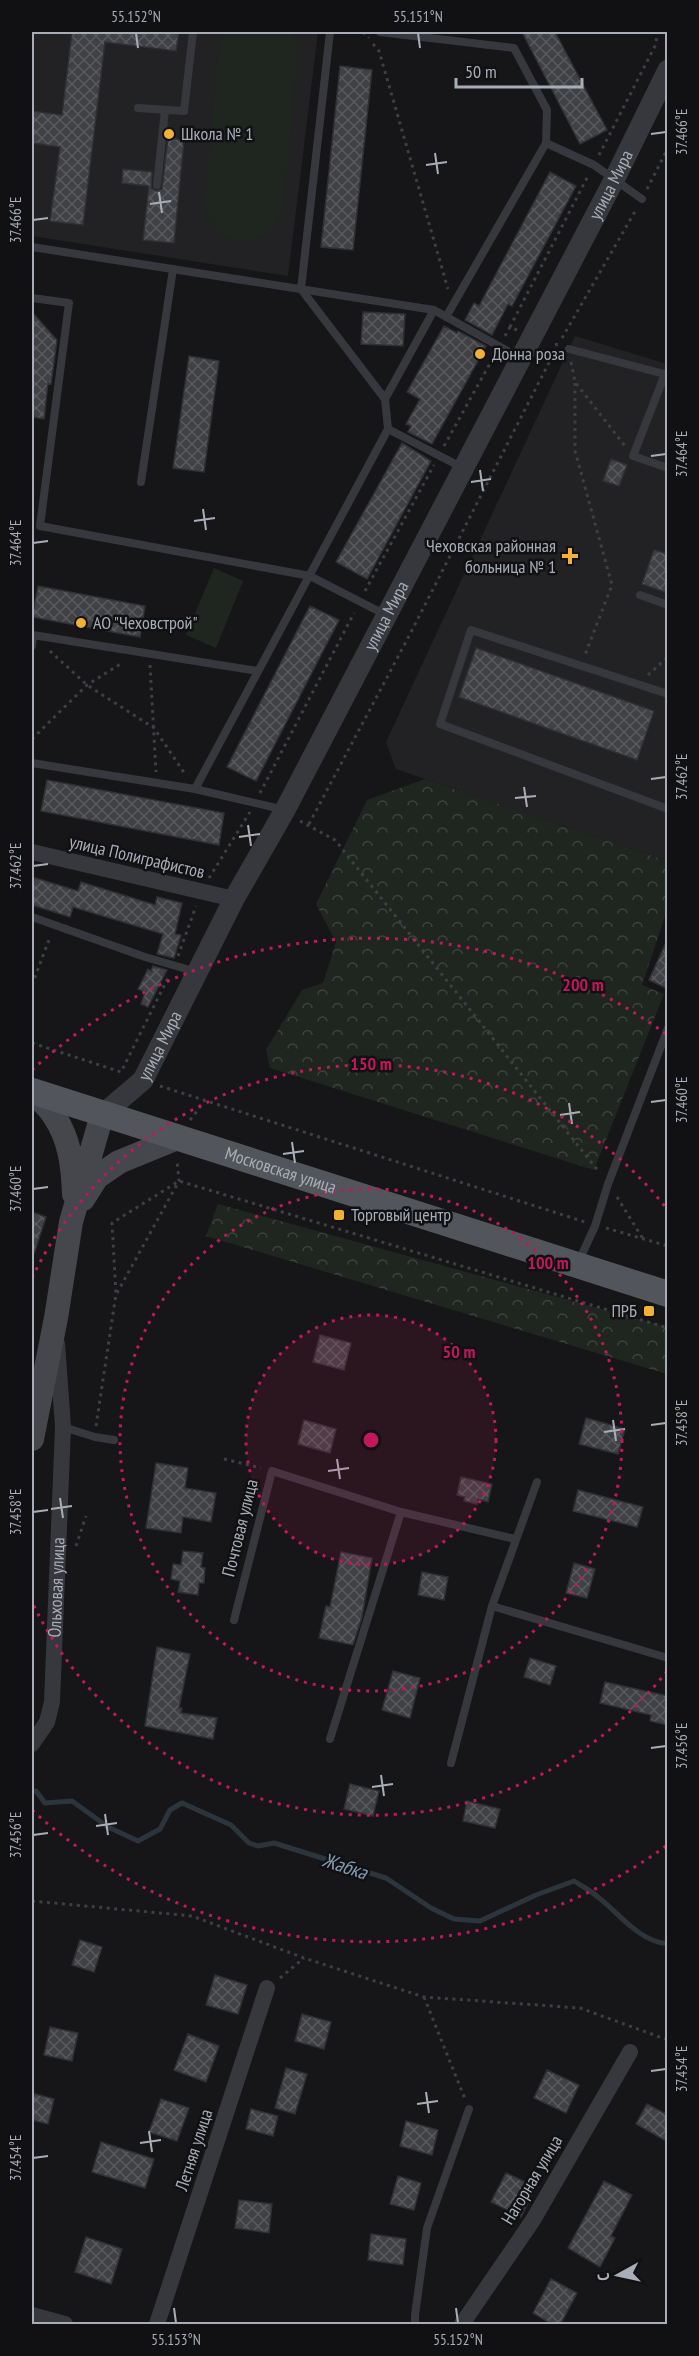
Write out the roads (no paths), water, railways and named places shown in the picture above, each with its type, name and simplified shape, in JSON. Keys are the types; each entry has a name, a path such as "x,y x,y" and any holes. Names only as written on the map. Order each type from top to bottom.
{"main road":[{"name":"Московская улица","path":"32,1091 175,1139 668,1294"},
{"path":"32,1091 54,1115 67,1142 73,1169 75,1210"},
{"name":"Ольховая улица","path":"32,1439 75,1210 102,1115"},
{"path":"75,1210 97,1177 119,1162 175,1139"}],"street":[{"name":"улица Мира","path":"102,1115 143,1080 234,899 285,810 614,180 668,70"},
{"name":"улица Полиграфистов","path":"32,852 234,899"},
{"name":"Ольховая улица","path":"32,1393 56,1318"},
{"name":"Ольховая улица","path":"32,1743 47,1722 52,1702 63,1427 56,1318"},
{"name":"Летняя улица","path":"158,2325 267,1989"},
{"name":"Нагорная улица","path":"462,2325 533,2220 630,2052"},
{"path":"32,2315 59,2319"}],"lane":[{"path":"138,108 184,111 193,32"},
{"path":"195,789 388,429 385,399 301,289 330,32"},
{"path":"380,32 514,48 547,110 546,143 446,317"},
{"path":"157,185 165,110"},
{"path":"546,143 594,165 642,199"},
{"path":"32,247 434,310 520,358"},
{"path":"141,482 173,269"},
{"path":"32,298 69,303 36,525 310,576 386,615"},
{"path":"385,399 434,310"},
{"path":"569,349 666,374 633,456 668,468"},
{"path":"388,429 463,468"},
{"path":"640,595 668,605"},
{"path":"668,694 471,630 440,724 668,808"},
{"path":"32,646 32,634 258,671"},
{"path":"32,763 195,789 285,810"},
{"path":"32,916 145,957 197,972"},
{"path":"577,1265 596,1226 608,1184 668,1028"},
{"path":"63,1427 94,1437 114,1440"},
{"name":"Почтовая улица","path":"234,1620 272,1471 401,1512 515,1539"},
{"path":"451,1763 492,1606 537,1482"},
{"path":"330,1739 401,1512"},
{"path":"492,1606 668,1658"},
{"path":"415,2325 427,2228 469,2109"}],"waterway":[{"name":"Жабка","path":"32,1791 36,1791 45,1803 72,1801 108,1827 138,1841 160,1829 170,1810 182,1803 231,1825 249,1843 258,1846 274,1843 386,1878 431,1908 454,1919 480,1921 536,1895 574,1881 595,1895 638,1932 657,1942 668,1944"}],"place":[{"name":"Школа № 1","path":"169,134"},
{"name":"Донна роза","path":"480,354"},
{"name":"Чеховская районная больница № 1","path":"570,556"},
{"name":"АО \"Чеховстрой\"","path":"81,623"},
{"name":"Торговый центр","path":"339,1215"},
{"name":"ПРБ","path":"649,1311"}]}
